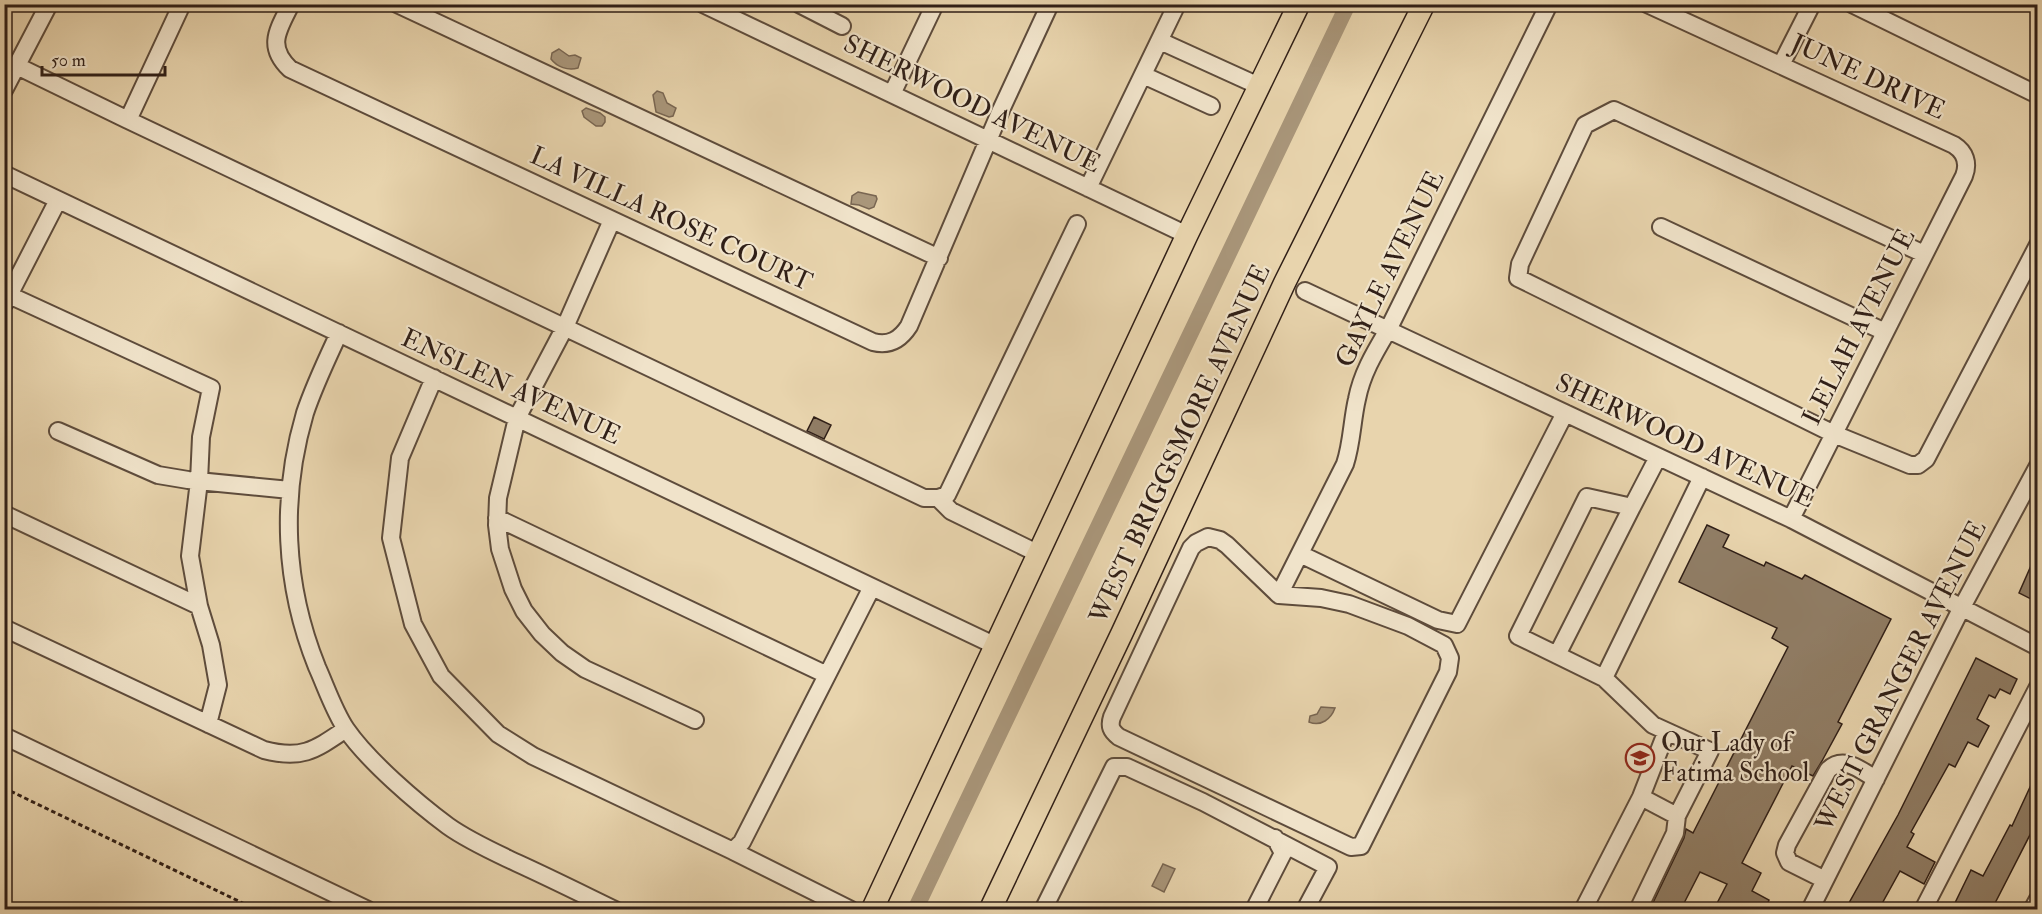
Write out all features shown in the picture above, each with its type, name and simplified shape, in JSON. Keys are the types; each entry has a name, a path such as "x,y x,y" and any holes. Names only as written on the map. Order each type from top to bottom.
{"main road":[{"path":"872,909 1187,235 1299,4"},
{"name":"WEST BRIGGSMORE AVENUE","path":"990,909 1122,633 1285,282 1424,4"}],"street":[{"path":"4,90 49,4"},
{"path":"128,120 182,4"},
{"name":"LA VILLA ROSE COURT","path":"291,4 278,30 276,42 281,61 290,69 881,344 893,342 902,336 909,326 990,141 1001,110 1050,4"},
{"path":"397,4 939,258"},
{"path":"799,4 842,26"},
{"path":"892,94 936,4"},
{"path":"1088,188 1177,4"},
{"name":"GAYLE AVENUE","path":"1279,595 1349,454 1357,399 1367,366 1388,330 1549,4"},
{"name":"JUNE DRIVE","path":"1647,4 1954,145 1960,148 1966,157"},
{"path":"1782,65 1812,4"},
{"path":"1852,4 2037,95"},
{"name":"SHERWOOD AVENUE","path":"712,6 1187,235"},
{"path":"1160,40 1259,86"},
{"path":"17,66 924,498 938,498 947,495 1077,224"},
{"path":"1143,75 1211,106"},
{"path":"1924,254 1614,110 1585,125 1520,264 1518,278 1834,434 1910,465 1918,465 1926,459 2037,246"},
{"name":"LELAH AVENUE","path":"1791,519 1964,176 1967,169 1966,157"},
{"name":"ENSLEN AVENUE","path":"4,174 996,646"},
{"path":"58,200 7,299 212,388 201,437 199,482 190,556 218,685 208,724"},
{"path":"612,220 565,327 517,418 498,498 500,549 513,589 524,611 542,634 562,653 585,669 694,720"},
{"path":"1661,227 1885,332"},
{"name":"SHERWOOD AVENUE","path":"1305,291 1791,519 2037,647"},
{"path":"339,333 305,414 290,490 288,535 291,574 298,611 310,650 346,729 385,772 450,827 490,850 615,909"},
{"path":"434,378 400,458 392,538 413,624 441,676 498,734 533,756 851,909"},
{"path":"1300,554 1438,621 1457,624 1565,413"},
{"path":"58,431 158,475 199,482 290,490"},
{"path":"1557,655 1658,457"},
{"name":"WEST GRANGER AVENUE","path":"1810,909 1961,609 2037,466"},
{"path":"1604,678 1702,477"},
{"path":"1632,507 1587,497 1518,636 1604,678 1653,725 1666,733 1710,751 1677,816 1675,833 1638,909"},
{"path":"938,498 951,511 1039,554"},
{"path":"4,514 200,606"},
{"path":"498,518 827,675"},
{"path":"1208,537 1220,540 1279,595 1320,598 1365,608 1408,626 1444,645 1449,652 1448,672 1361,846 1351,847 1119,737 1110,727 1112,717 1191,548 1196,543 1208,537"},
{"path":"733,851 742,842 872,586"},
{"path":"4,628 264,750 282,754 298,754 326,742 346,729"},
{"path":"1923,909 2037,687"},
{"path":"1583,909 1641,797 1666,733"},
{"path":"4,736 368,909"},
{"path":"1825,880 1789,862 1785,853 1787,845 1832,766 1841,762 1848,764 1876,779"},
{"path":"1043,909 1114,767 1127,767 1275,838 1328,867 1305,909"},
{"path":"1641,797 1677,816"},
{"path":"1254,909 1283,853 1275,838"},
{"path":"2032,909 2037,899"}],"path":[{"path":"4,788 257,909"}],"shaded area":[{"path":"559,49 569,56 575,55 581,58 578,68 567,69 553,62 552,53"},
{"path":"657,91 663,93 667,103 676,108 673,116 669,117 656,112 653,95"},
{"path":"586,108 605,117 602,126 596,126 584,117 582,111"},
{"path":"858,192 876,196 874,207 869,209 851,204 852,196"},
{"path":"1321,707 1335,708 1325,721 1309,722 1310,716 1317,714"},
{"path":"1163,864 1175,869 1164,892 1152,886"}],"building":[{"path":"814,417 831,425 824,439 807,431"},
{"path":"1707,525 1729,535 1723,547 1764,566 1766,562 1802,579 1805,575 1891,619 1838,722 1842,724 1813,776 1792,766 1742,863 1761,873 1752,891 1769,900 1765,909 1714,909 1727,884 1700,872 1681,909 1650,909 1684,838 1686,829 1693,833 1788,647 1772,638 1777,628 1679,582"},
{"path":"2037,552 2037,602 2019,593"},
{"path":"1976,658 2017,679 2010,694 2000,689 1995,698 1989,695 1977,719 1989,726 1978,747 1968,742 1955,767 1949,764 1911,832 1914,834 1907,847 1935,862 1924,884 1900,871 1879,909 1862,909 1849,903 1898,815"},
{"path":"2037,772 2037,828 2034,827 1992,909 1952,909 1971,870 1983,876 2010,825 2012,826"}],"waterway":[{"path":"915,910 1348,4"}],"place":[{"name":"Our Lady of Fatima School","path":"1640,758"}]}
